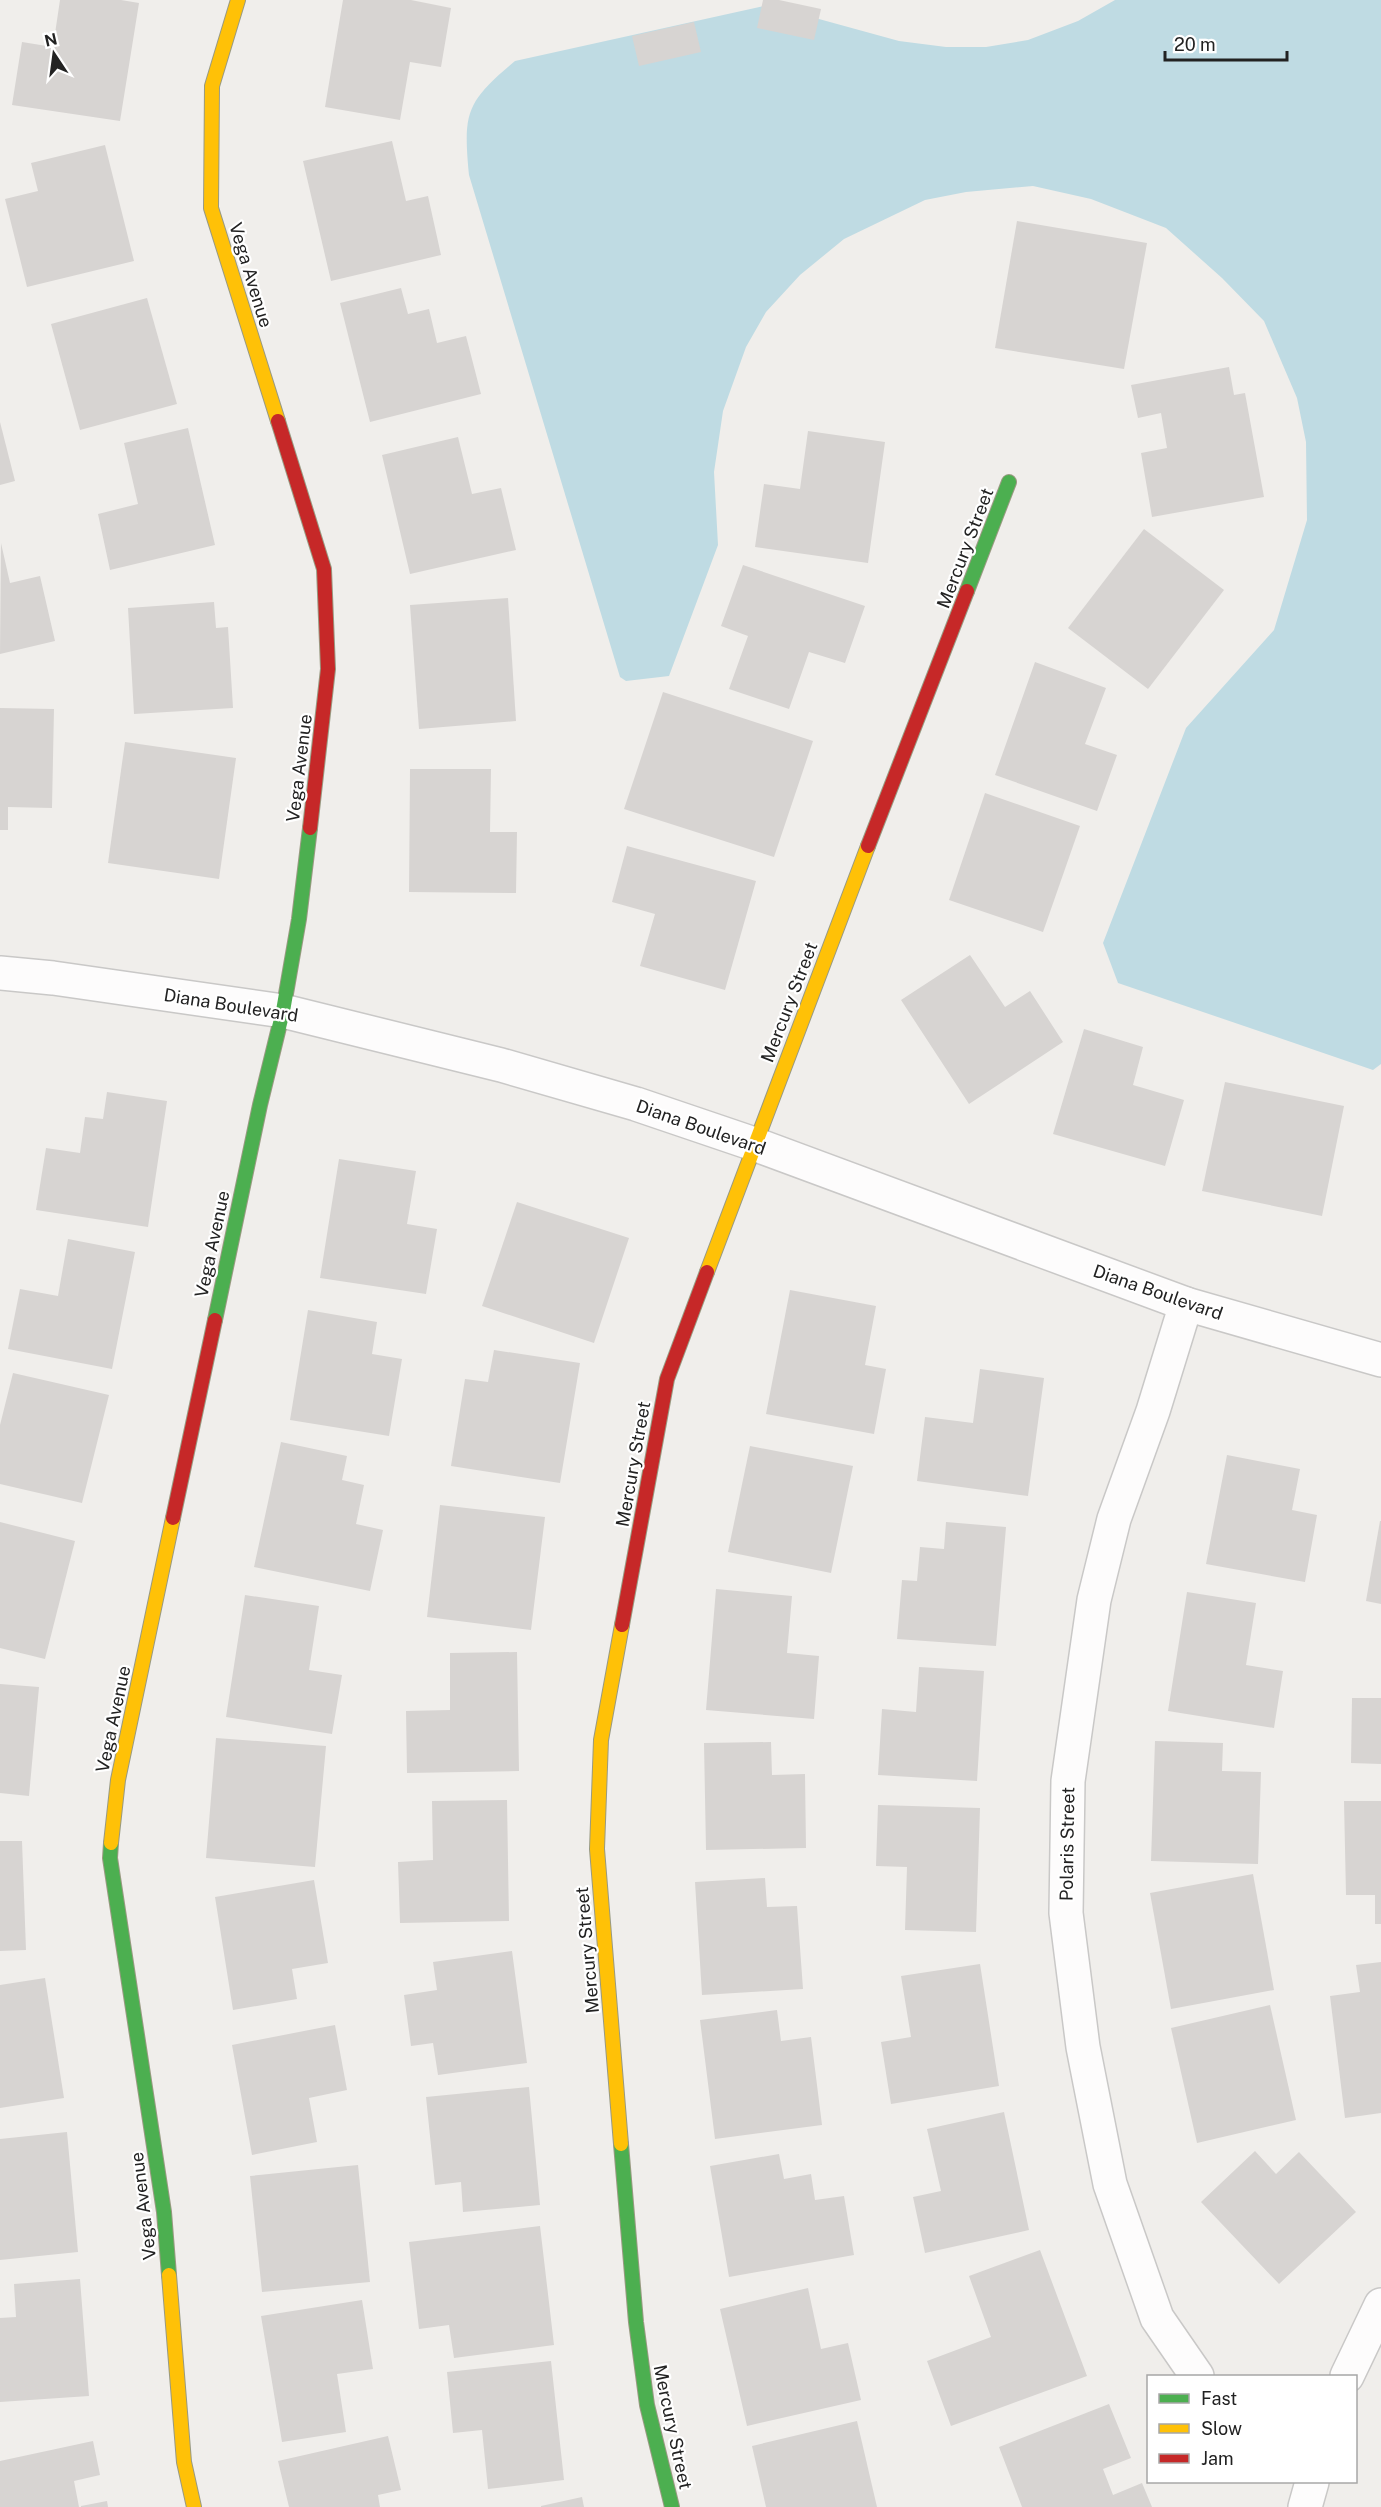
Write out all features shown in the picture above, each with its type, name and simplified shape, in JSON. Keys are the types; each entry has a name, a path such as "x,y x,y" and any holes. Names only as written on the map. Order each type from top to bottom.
{"street":[{"name":"Vega Avenue","path":"194,2507 184,2462 164,2212 110,1858 118,1780 260,1105 283,1011 299,919 328,669 324,568 211,208 212,86 238,0"},
{"name":"Mercury Street","path":"672,2507 647,2405 636,2322 597,1849 601,1740 667,1379 754,1144 1009,482"},
{"name":"Diana Boulevard","path":"0,973 53,978 283,1011 501,1065 636,1104 754,1144 1186,1304 1381,1360"},
{"name":"Polaris Street","path":"1186,1304 1154,1411 1114,1519 1094,1600 1068,1781 1066,1914 1083,2047 1110,2184 1157,2318 1196,2375"},
{"path":"1347,2375 1381,2305"},
{"path":"1305,2507 1311,2483"}],"water":[{"path":"1115,0 1381,0 1381,1064 1373,1070 1118,983 1103,943 1186,728 1274,630 1307,520 1306,442 1297,398 1264,321 1222,278 1166,228 1091,199 1033,186 966,192 925,200 844,239 800,275 766,312 746,347 723,411 714,472 718,545 669,676 626,681 620,677 469,175 467,136 471,110 486,87 515,61 768,5 899,41 946,47 986,47 1028,40 1078,21"}],"building":[{"path":"60,0 121,0 139,3 120,121 12,105 22,42 53,47"},
{"path":"343,0 411,0 451,8 441,67 410,62 400,120 325,107"},
{"path":"763,0 779,0 821,9 814,40 757,28"},
{"path":"694,22 701,52 639,66 632,36"},
{"path":"392,141 406,201 428,196 441,255 331,281 303,161"},
{"path":"105,145 134,261 27,287 5,199 38,191 31,163"},
{"path":"1017,221 1147,243 1124,369 995,348"},
{"path":"401,288 408,314 429,309 437,343 466,336 481,394 370,422 340,303"},
{"path":"147,298 177,404 80,430 51,324"},
{"path":"1229,367 1234,395 1245,393 1264,497 1152,517 1141,453 1167,448 1161,413 1138,418 1131,385"},
{"path":"0,422 15,481 0,485"},
{"path":"188,428 215,545 110,570 98,514 138,504 124,443"},
{"path":"808,431 885,442 868,563 755,547 764,484 800,489"},
{"path":"458,437 472,494 501,488 516,550 410,574 382,455"},
{"path":"1144,529 1224,590 1148,689 1068,628"},
{"path":"1,543 10,583 40,576 55,641 0,654"},
{"path":"743,565 865,606 845,663 809,652 789,709 729,689 748,636 721,626"},
{"path":"508,598 516,721 419,729 410,605"},
{"path":"214,602 216,628 228,627 233,708 134,714 128,608"},
{"path":"1035,662 1106,688 1085,744 1117,755 1097,811 995,775"},
{"path":"663,692 813,741 774,857 624,809"},
{"path":"0,708 54,709 52,808 8,807 8,830 0,830"},
{"path":"125,742 236,758 219,879 108,863"},
{"path":"410,769 491,769 490,832 517,832 516,893 409,892"},
{"path":"985,793 1080,826 1043,932 949,900"},
{"path":"627,846 756,881 725,990 640,966 655,914 612,902"},
{"path":"970,955 1005,1007 1030,991 1063,1042 969,1104 901,1000"},
{"path":"1084,1029 1143,1047 1133,1085 1184,1100 1165,1166 1053,1134"},
{"path":"1225,1082 1344,1106 1322,1216 1202,1191"},
{"path":"107,1092 167,1101 148,1227 36,1210 46,1148 80,1153 85,1117 103,1119"},
{"path":"339,1159 416,1171 407,1224 437,1229 426,1294 320,1278"},
{"path":"517,1202 629,1238 594,1343 482,1306"},
{"path":"68,1239 135,1252 112,1369 8,1349 20,1289 58,1296"},
{"path":"790,1290 876,1306 865,1365 886,1369 874,1434 766,1414"},
{"path":"308,1310 377,1322 372,1354 402,1359 389,1436 290,1420"},
{"path":"494,1350 580,1363 560,1483 451,1466 465,1379 488,1382"},
{"path":"980,1369 1044,1378 1028,1496 917,1481 925,1417 973,1423"},
{"path":"13,1373 109,1395 82,1503 0,1484 0,1425"},
{"path":"281,1442 347,1456 342,1480 364,1485 356,1524 383,1530 370,1591 254,1567"},
{"path":"750,1446 853,1466 831,1573 728,1552"},
{"path":"1227,1455 1300,1469 1292,1510 1317,1515 1305,1582 1206,1564"},
{"path":"440,1505 545,1517 531,1630 427,1617"},
{"path":"1381,1521 1381,1604 1366,1601"},
{"path":"0,1522 75,1541 45,1659 0,1648"},
{"path":"946,1522 1006,1527 996,1646 897,1639 902,1580 917,1581 920,1547 944,1549"},
{"path":"716,1589 792,1596 787,1653 819,1656 814,1719 706,1710"},
{"path":"1187,1592 1256,1603 1246,1665 1283,1671 1274,1728 1168,1711"},
{"path":"245,1595 319,1606 309,1670 342,1675 332,1734 226,1717"},
{"path":"517,1652 519,1771 407,1773 406,1711 450,1710 450,1653"},
{"path":"919,1667 984,1671 977,1781 878,1775 882,1709 916,1712"},
{"path":"0,1684 39,1687 29,1796 0,1793"},
{"path":"1352,1698 1381,1698 1381,1764 1351,1763"},
{"path":"216,1738 326,1746 315,1867 206,1858"},
{"path":"1155,1741 1223,1743 1222,1771 1261,1772 1258,1864 1151,1861"},
{"path":"771,1742 772,1775 805,1774 806,1848 706,1850 704,1743"},
{"path":"507,1800 509,1921 400,1923 398,1862 433,1860 432,1801"},
{"path":"1344,1801 1381,1801 1381,1924 1375,1924 1375,1895 1346,1895"},
{"path":"878,1805 980,1808 976,1932 905,1930 907,1867 876,1866"},
{"path":"0,1841 22,1841 26,1950 0,1951"},
{"path":"1253,1874 1274,1990 1171,2009 1150,1893"},
{"path":"765,1878 767,1907 797,1906 803,1989 702,1995 695,1882"},
{"path":"314,1880 328,1963 292,1969 297,1999 233,2010 215,1897"},
{"path":"512,1951 527,2063 438,2075 433,2043 411,2046 404,1995 437,1990 433,1962"},
{"path":"1381,1962 1381,2113 1345,2118 1330,1996 1360,1992 1356,1965"},
{"path":"980,1964 999,2086 891,2104 881,2042 911,2037 901,1976"},
{"path":"45,1978 64,2098 0,2108 0,1985"},
{"path":"1270,2005 1296,2120 1197,2143 1171,2028"},
{"path":"777,2010 781,2041 811,2037 822,2125 715,2139 700,2020"},
{"path":"335,2025 347,2090 309,2098 317,2142 252,2155 232,2045"},
{"path":"529,2087 540,2205 463,2212 461,2182 435,2185 426,2097"},
{"path":"1004,2112 1029,2230 925,2253 913,2197 941,2191 927,2129"},
{"path":"67,2132 78,2252 0,2260 0,2139"},
{"path":"1255,2151 1276,2174 1299,2152 1356,2212 1279,2284 1201,2202"},
{"path":"779,2154 784,2179 811,2174 815,2200 844,2196 854,2255 729,2277 710,2166"},
{"path":"358,2165 370,2282 262,2292 250,2176"},
{"path":"540,2226 554,2345 454,2358 449,2325 419,2329 409,2242"},
{"path":"1040,2250 1087,2376 951,2426 927,2361 991,2337 969,2276"},
{"path":"80,2279 89,2396 0,2402 0,2318 16,2317 14,2284"},
{"path":"808,2288 821,2349 848,2343 861,2400 747,2426 720,2309"},
{"path":"362,2300 373,2369 337,2374 346,2432 282,2442 261,2316"},
{"path":"551,2361 564,2480 488,2489 482,2430 453,2433 447,2372"},
{"path":"1109,2404 1131,2458 1103,2469 1113,2495 1142,2483 1152,2507 1022,2507 999,2447"},
{"path":"857,2421 877,2507 766,2507 752,2446"},
{"path":"388,2436 401,2490 378,2495 380,2507 289,2507 278,2461"},
{"path":"93,2441 100,2475 74,2481 79,2507 0,2507 0,2461"},
{"path":"582,2497 584,2507 541,2507 541,2506"},
{"path":"107,2501 108,2507 81,2507 81,2506"}],"traffic: fast":[{"path":"967,591 1009,482"},
{"path":"215,1320 260,1105 283,1011 299,919 310,828"},
{"path":"111,1843 110,1858 164,2212 169,2275"},
{"path":"621,2144 636,2322 647,2405 672,2507"}],"traffic: slow":[{"path":"238,0 212,86 211,208 278,421"},
{"path":"707,1272 868,846"},
{"path":"111,1843 118,1780 173,1518"},
{"path":"621,2144 597,1849 601,1740 622,1625"},
{"path":"169,2275 184,2462 194,2507"}],"traffic: jam":[{"path":"278,421 324,569 328,669 310,828"},
{"path":"868,846 967,591"},
{"path":"622,1625 667,1379 707,1272"},
{"path":"173,1518 215,1320"}]}
